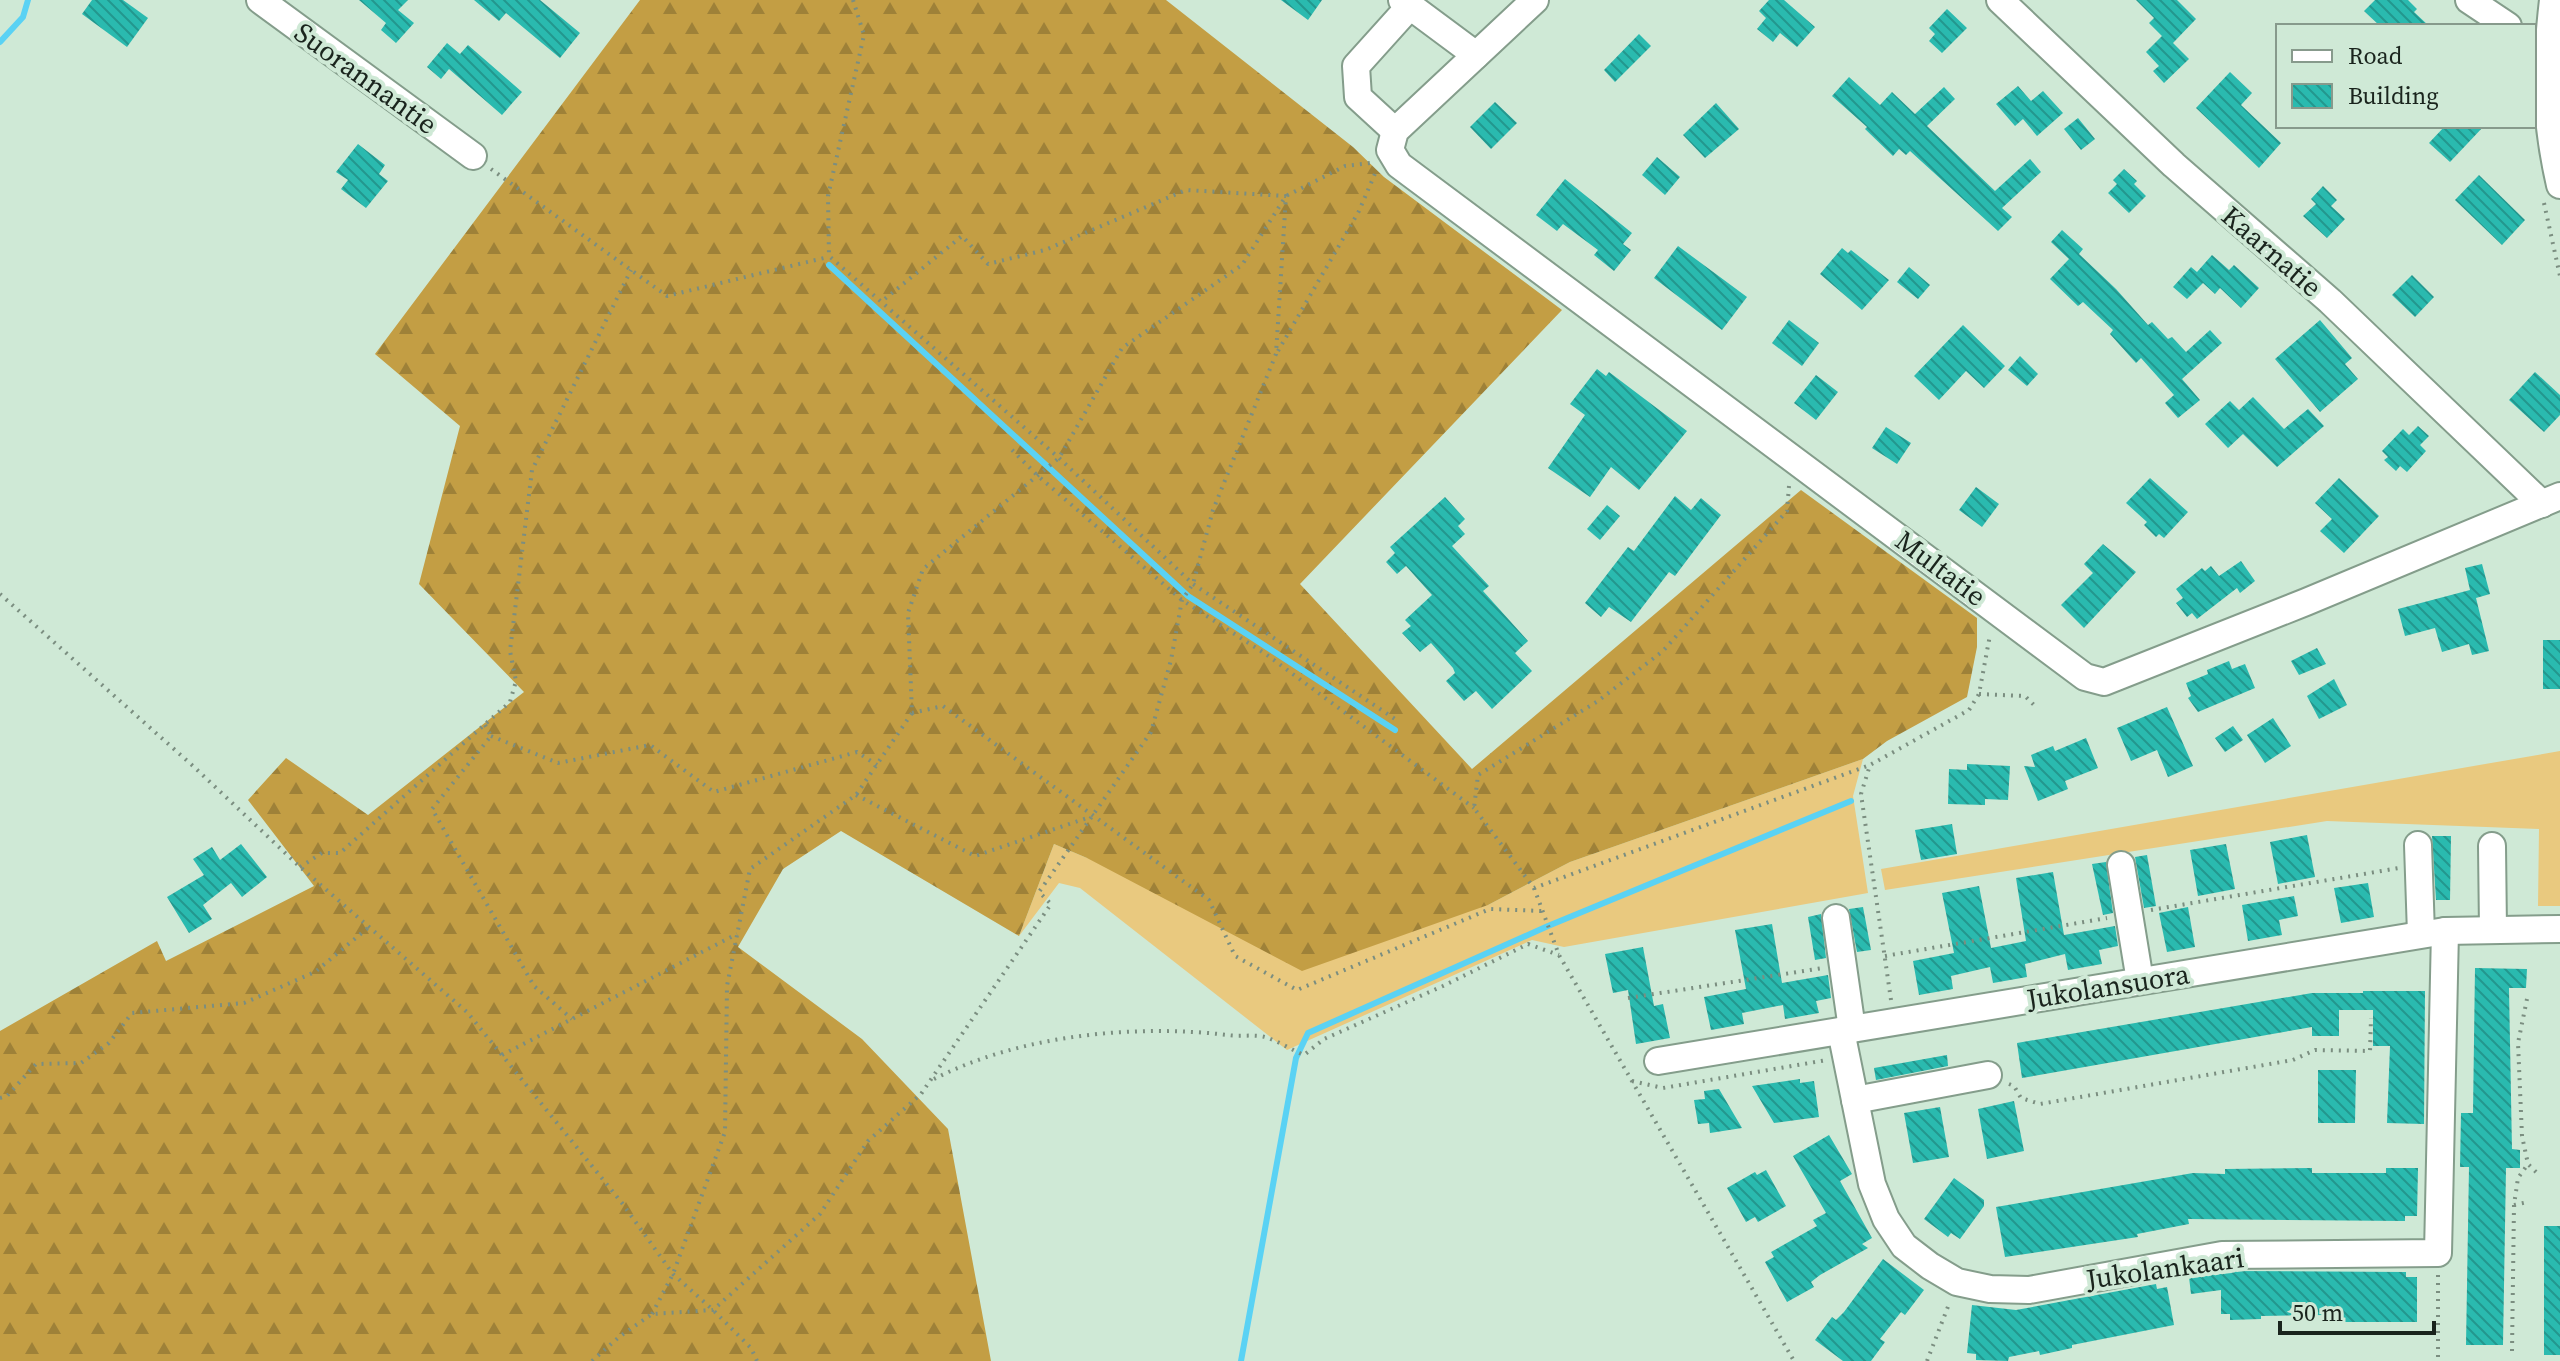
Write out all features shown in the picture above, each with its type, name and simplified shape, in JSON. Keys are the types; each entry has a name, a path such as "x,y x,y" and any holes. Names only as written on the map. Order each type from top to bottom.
{"street":[{"name":"Suorannantie","path":"260,0 473,156"},
{"path":"1393,141 1476,55 1535,0"},
{"name":"Kaarnatie","path":"2000,0 2174,165 2551,500"},
{"path":"2469,0 2505,24"},
{"path":"2553,0 2546,108 2560,185"},
{"path":"1406,3 1476,55"},
{"name":"Multatie","path":"1406,3 1356,66 1358,97 1393,141 1399,165 2085,677 2104,682 2551,500"},
{"path":"2418,845 2433,932 2438,1253"},
{"path":"2492,846 2493,930"},
{"path":"2121,865 2140,981"},
{"name":"Jukolankaari","path":"1836,918 1855,1100 1872,1184 1886,1219 1904,1246 1957,1282 1990,1289 2029,1290 2222,1255 2438,1253"},
{"name":"Jukolansuora","path":"1658,1061 1847,1039 1894,1021 2433,932 2560,929"},
{"path":"1855,1100 1988,1075"}],"path":[{"path":"853,0 864,35 828,196 829,256 1059,458 1192,586 1398,721"},
{"path":"473,156 667,296 829,256"},
{"path":"652,1314 713,1310 820,1214 868,1141 921,1094 1051,904 1039,892 1151,732 1171,660 1182,600 1192,586 1213,510 1276,354 1359,211 1380,162 1345,166 1286,196 1186,190 1045,250 988,264 962,236 881,302"},
{"path":"1276,354 1286,196"},
{"path":"592,1361 652,1314 673,1274 725,1132 727,986 750,869 856,795 912,713 908,613 923,569 1059,458 1122,348 1242,265 1286,196"},
{"path":"300,867 322,853 340,853 510,702 516,681 510,651 532,470 631,270"},
{"path":"1012,450 1182,600 1267,655 1474,808 1534,888 1559,955 1794,1361"},
{"path":"1474,808 1478,775 1598,701 1663,651 1787,511 1790,475"},
{"path":"0,594 193,766 300,867 467,1012 622,1203 673,1274 751,1348 757,1361"},
{"path":"1534,888 1870,765 1969,710 1979,694 1989,637 1998,612"},
{"path":"1979,694 2025,696 2037,708"},
{"path":"912,713 943,706 1209,900 1235,956 1297,990 1490,909 1542,911"},
{"path":"485,724 491,736 558,763 650,745 714,792 857,752 877,765"},
{"path":"491,736 432,809 534,986 572,1019"},
{"path":"1870,765 1861,794 1894,1021"},
{"path":"856,795 975,856 1093,817"},
{"path":"0,1098 7,1096 36,1064 81,1063 109,1043 132,1013 244,1003 315,972 369,927"},
{"path":"502,1055 737,934"},
{"path":"931,1080 968,1061 1099,1033 1203,1031 1230,1036 1264,1036 1304,1055 1324,1039 1528,944 1559,955"},
{"path":"1628,998 1843,964"},
{"path":"2527,999 2518,1043 2522,1136 2528,1164 2538,1174"},
{"path":"1988,1075 2014,1086 2021,1098 2040,1104 2293,1060 2315,1050 2370,1051 2371,1018"},
{"path":"1632,1081 1663,1088 1847,1039"},
{"path":"2512,1351 2514,1205 2518,1178 2528,1164"},
{"path":"2514,1205 2528,1202"},
{"path":"2438,1253 2438,1361"},
{"path":"1927,1361 1957,1282"}],"shaded area":[{"path":"2560,751 2560,906 2538,906 2539,829 2327,821 1885,890 1881,869"},
{"path":"1863,759 1853,796 1868,893 1564,947 1532,940 1287,1050 1080,888 1059,883 1019,936 1054,844 1087,858 1488,905 1570,862"}],"green space":[{"path":"640,0 1166,0 1353,147 1384,177 1562,310 1300,584 1472,769 1801,490 1977,618 1977,647 1967,697 1887,741 1863,759 1570,862 1488,905 1302,971 1087,858 1054,844 1019,936 841,831 783,869 738,947 862,1039 948,1129 991,1361 0,1361 0,1031 157,941 166,961 314,886 248,800 286,758 368,815 524,692 419,584 460,426 375,354"}],"building":[{"path":"92,0 123,0 148,18 127,47 82,14"},
{"path":"359,0 408,0 398,10 414,23 396,43 381,30 386,23"},
{"path":"474,0 540,0 580,33 560,58 506,13 499,21"},
{"path":"1281,0 1322,0 1308,20"},
{"path":"1769,0 1784,0 1815,27 1797,47 1780,33 1773,42 1757,29 1766,18 1759,11"},
{"path":"2136,0 2177,0 2196,19 2173,43 2189,59 2164,83 2153,71 2159,66 2146,52 2162,36 2149,23 2154,18"},
{"path":"2375,0 2408,0 2417,9 2414,12 2427,24 2378,24 2364,11"},
{"path":"1947,9 1967,28 1942,53 1929,41 1935,34 1929,28"},
{"path":"1639,34 1651,46 1615,82 1604,70"},
{"path":"447,43 460,54 468,45 522,92 502,115 449,69 441,79 427,67"},
{"path":"2230,72 2252,93 2241,105 2281,143 2259,168 2196,108"},
{"path":"1849,77 1880,105 1892,92 1915,114 1944,87 1955,99 1927,126 1995,191 2030,159 2041,172 2002,208 2012,217 1998,231 1910,151 1906,155 1899,149 1893,156 1865,129 1867,127 1832,96"},
{"path":"2018,86 2031,101 2043,91 2063,113 2037,136 2023,119 2015,126 1996,104"},
{"path":"1495,102 1517,123 1491,149 1470,127"},
{"path":"1716,103 1739,129 1705,158 1683,135"},
{"path":"2078,118 2095,139 2081,150 2064,129"},
{"path":"2443,128 2482,128 2450,162 2429,143"},
{"path":"358,144 385,165 379,174 388,181 366,208 341,189 348,180 336,172"},
{"path":"1657,157 1680,177 1665,195 1642,175"},
{"path":"2124,169 2137,181 2134,184 2146,196 2129,213 2108,193 2117,184 2113,180"},
{"path":"2479,175 2525,220 2502,245 2455,200"},
{"path":"1565,179 1632,233 1623,244 1631,250 1614,271 1594,255 1598,250 1563,224 1557,231 1536,215"},
{"path":"2323,186 2337,200 2331,206 2345,219 2327,238 2303,216 2316,204 2311,199"},
{"path":"2062,230 2083,249 2079,254 2148,325 2152,322 2186,352 2210,330 2222,343 2182,379 2200,400 2178,418 2165,403 2174,395 2141,358 2136,363 2110,334 2113,330 2083,302 2078,306 2050,279 2069,259 2051,242"},
{"path":"1678,246 1747,297 1722,330 1654,278"},
{"path":"1842,248 1848,253 1851,250 1889,280 1862,310 1820,274"},
{"path":"2212,255 2229,270 2234,265 2259,288 2241,308 2220,288 2215,294 2203,283 2187,299 2173,287 2191,267 2197,272"},
{"path":"1909,267 1930,285 1918,299 1897,282"},
{"path":"2412,275 2434,297 2415,317 2392,295"},
{"path":"1789,320 1819,343 1802,366 1772,343"},
{"path":"2320,320 2352,358 2345,364 2358,379 2320,412 2275,359"},
{"path":"1963,325 2005,366 1984,388 1966,371 1939,400 1914,376"},
{"path":"2020,356 2038,374 2027,386 2008,370"},
{"path":"1597,369 1606,376 1609,372 1687,431 1639,490 1611,467 1590,497 1548,468 1585,415 1570,404"},
{"path":"2535,372 2560,395 2560,415 2544,432 2509,400"},
{"path":"1816,375 1838,392 1816,420 1794,403"},
{"path":"2253,397 2284,429 2308,409 2324,426 2277,467 2243,434 2228,448 2205,424 2230,401 2239,410"},
{"path":"2418,426 2429,436 2420,445 2426,451 2407,472 2400,466 2396,471 2384,460 2388,457 2382,451 2403,429 2409,435"},
{"path":"1886,427 1911,443 1897,464 1872,448"},
{"path":"2150,478 2188,512 2164,538 2159,534 2156,537 2144,525 2147,522 2126,503"},
{"path":"2339,478 2379,516 2344,553 2320,531 2332,519 2315,503"},
{"path":"1976,487 1999,504 1982,527 1959,510"},
{"path":"1675,496 1691,510 1701,498 1721,515 1675,576 1669,572 1631,622 1609,607 1601,617 1585,603 1628,547 1634,551"},
{"path":"1445,497 1465,519 1458,526 1465,534 1452,546 1489,586 1483,591 1528,641 1515,653 1532,671 1492,709 1476,691 1464,701 1446,681 1455,673 1453,668 1431,643 1420,652 1402,633 1411,626 1405,620 1432,595 1406,566 1397,574 1386,562 1395,553 1390,547"},
{"path":"1607,505 1620,516 1600,540 1587,529"},
{"path":"2103,544 2136,572 2084,628 2061,605 2093,573 2084,564"},
{"path":"2241,561 2255,581 2240,593 2237,588 2197,619 2192,613 2187,617 2176,603 2183,598 2176,589 2202,568 2205,571 2211,566 2219,576"},
{"path":"2482,564 2490,594 2476,598 2489,651 2472,655 2469,644 2442,652 2435,628 2405,636 2398,609 2470,590 2465,568"},
{"path":"2543,640 2560,640 2560,689 2543,689"},
{"path":"2317,648 2326,664 2299,675 2291,661"},
{"path":"2229,661 2232,669 2245,664 2255,688 2198,712 2188,698 2191,696 2186,683"},
{"path":"2334,679 2347,705 2319,719 2307,696"},
{"path":"2167,707 2193,766 2168,777 2157,750 2131,761 2117,728"},
{"path":"2273,718 2291,746 2265,763 2247,735"},
{"path":"2233,726 2243,740 2225,752 2215,738"},
{"path":"2086,738 2098,768 2065,781 2068,789 2038,801 2024,766 2035,767 2031,755 2053,746 2055,751"},
{"path":"1967,764 2010,766 2008,800 1985,799 1985,805 1948,804 1949,769 1967,770"},
{"path":"1952,824 1957,854 1921,860 1915,830"},
{"path":"2307,835 2315,877 2278,884 2270,842"},
{"path":"2432,836 2451,836 2450,900 2436,900"},
{"path":"241,844 267,877 242,897 231,883 203,905 212,919 189,933 167,897 204,875 193,859 212,847 220,860"},
{"path":"2226,844 2235,889 2198,896 2190,850"},
{"path":"2147,855 2156,906 2144,908 2135,857"},
{"path":"2106,862 2113,913 2103,915 2092,864"},
{"path":"2053,872 2064,935 2115,926 2118,946 2099,950 2102,964 2068,970 2065,954 2025,964 2027,977 1993,983 1990,967 1951,976 1953,989 1919,995 1913,961 1954,953 1942,893 1979,886 1991,948 2026,941 2016,878"},
{"path":"2368,883 2374,917 2341,923 2334,888"},
{"path":"2294,896 2298,916 2279,920 2282,935 2248,941 2242,905"},
{"path":"1863,907 1871,950 1857,952 1849,909"},
{"path":"2188,907 2195,947 2167,952 2159,913"},
{"path":"1821,914 1826,958 1815,960 1808,917"},
{"path":"1772,924 1782,983 1828,975 1831,998 1816,1001 1819,1013 1785,1019 1783,1005 1742,1013 1744,1024 1711,1030 1704,997 1746,989 1735,930"},
{"path":"1643,947 1654,1006 1663,1004 1670,1038 1636,1044 1628,990 1613,993 1605,954"},
{"path":"2475,968 2527,969 2526,988 2509,988 2512,1149 2520,1150 2520,1168 2506,1168 2503,1345 2466,1345 2469,1167 2460,1167 2461,1113 2473,1113"},
{"path":"2425,991 2424,1124 2387,1123 2390,1046 2373,1046 2373,1010 2339,1010 2339,1036 2312,1036 2312,1027 2022,1078 2017,1043 2312,993"},
{"path":"1947,1055 1948,1066 1876,1080 1874,1068"},
{"path":"2318,1070 2356,1070 2355,1123 2318,1123"},
{"path":"1800,1079 1800,1083 1814,1081 1819,1117 1774,1123 1752,1086"},
{"path":"1719,1089 1742,1128 1710,1133 1709,1123 1698,1124 1694,1100 1705,1099 1704,1091"},
{"path":"2014,1101 2024,1151 1987,1159 1978,1109"},
{"path":"1940,1107 1949,1157 1913,1163 1904,1113"},
{"path":"1829,1135 1852,1174 1840,1181 1872,1238 1862,1244 1868,1248 1820,1275 1811,1282 1814,1287 1787,1302 1765,1262 1774,1257 1771,1252 1817,1226 1813,1220 1826,1213 1793,1156"},
{"path":"2312,1168 2312,1173 2386,1173 2386,1168 2418,1168 2417,1216 2405,1216 2405,1221 2188,1219 2189,1224 2137,1234 2138,1237 2005,1257 1996,1207 2193,1173 2225,1174 2225,1169"},
{"path":"1766,1170 1786,1206 1758,1222 1755,1217 1746,1222 1727,1188 1755,1172 1757,1175"},
{"path":"1954,1178 1984,1200 1984,1206 1960,1239 1951,1233 1948,1237 1924,1219"},
{"path":"2544,1226 2560,1226 2560,1355 2544,1355"},
{"path":"1883,1259 1924,1290 1905,1315 1901,1312 1880,1339 1885,1342 1871,1361 1843,1361 1815,1340 1832,1317 1836,1320 1844,1312"},
{"path":"2223,1271 2406,1272 2406,1277 2417,1277 2417,1322 2333,1322 2333,1316 2326,1315 2230,1320 2230,1314 2221,1314 2221,1290 2191,1294 2189,1277"},
{"path":"2156,1284 2157,1289 2167,1287 2174,1325 2072,1345 2072,1348 2040,1355 2039,1351 2009,1357 2008,1361 1976,1360 1976,1354 1967,1353 1972,1305 2016,1310"}],"waterway":[{"path":"0,42 23,17 28,0"},
{"path":"829,265 1188,596 1395,730"},
{"path":"1241,1361 1296,1058 1308,1033 1548,926 1851,801"}]}
